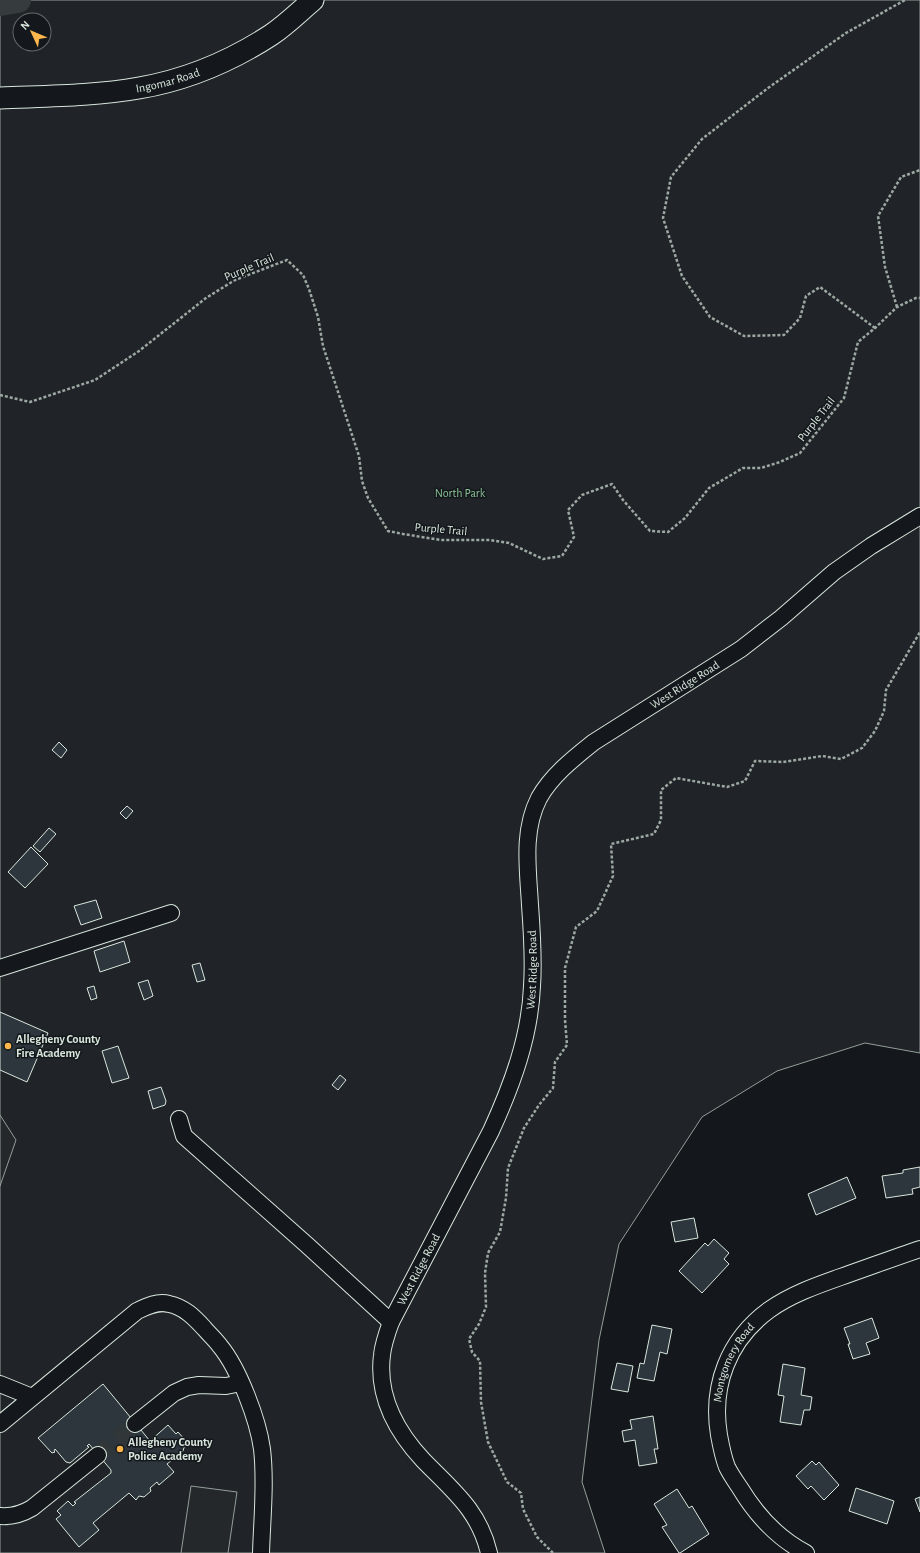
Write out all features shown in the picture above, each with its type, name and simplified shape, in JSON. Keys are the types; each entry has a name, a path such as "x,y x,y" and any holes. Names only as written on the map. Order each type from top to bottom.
{"main road":[{"name":"Ingomar Road","path":"0,98 111,92 140,88 192,74 220,64 247,50 272,34 313,0"}],"street":[{"name":"West Ridge Road","path":"489,1553 480,1526 473,1512 408,1441 391,1413 385,1400 382,1384 382,1355 391,1322 491,1131 521,1058 530,1009 533,982 532,933 527,850 528,832 539,798 559,772 594,742 741,649 781,618 834,572 871,546 920,516"},
{"path":"0,968 171,913"},
{"path":"179,1119 184,1136 391,1322"},
{"name":"Montgomery Road","path":"806,1553 794,1547 775,1533 762,1520 749,1503 728,1468 722,1451 716,1416 717,1400 725,1366 734,1348 751,1325 790,1297 814,1286 920,1249"},
{"path":"0,1424 137,1311 147,1306 159,1303 180,1308 193,1317 221,1346 241,1383 255,1421 262,1449 263,1469 261,1553"},
{"path":"135,1424 174,1393 187,1387 199,1385 226,1386 241,1383"},
{"path":"0,1384 32,1397"},
{"path":"0,1516 22,1514 32,1508 98,1455"}],"path":[{"path":"875,328 820,286 806,296 800,318 784,335 744,336 710,317 682,276 663,218 671,177 702,139 768,88 846,33 905,0"},
{"path":"897,307 884,267 878,216 901,177 920,170"},
{"name":"Purple Trail","path":"0,395 30,402 95,380 139,351 206,298 235,280 287,260 303,275 309,289 318,317 323,346 359,456 362,481 368,498 388,531 441,540 490,540 509,543 542,559 562,556 574,537 568,510 582,495 612,484 622,500 650,531 668,532 685,518 709,488 743,468 761,468 780,462 800,453 844,398 858,342 897,307 916,298 920,298"},
{"path":"553,1553 537,1536 523,1509 520,1493 507,1482 488,1442 481,1402 480,1361 472,1352 469,1338 479,1324 486,1307 485,1273 488,1253 500,1232 506,1198 508,1168 524,1128 539,1105 553,1088 555,1062 567,1044 565,1020 565,968 576,927 597,911 613,876 611,844 654,834 661,820 661,790 676,778 726,787 745,781 756,761 783,762 822,756 841,758 862,748 875,731 884,711 886,690 920,632"}],"green space":[{"name":"North Park","path":"0,0 920,0 920,1053 865,1043 777,1071 702,1117 619,1244 599,1340 582,1482 605,1553 0,1553"}],"shaded area":[{"path":"0,1115 16,1140 0,1186"},
{"path":"191,1486 237,1492 228,1553 181,1553"}],"building":[{"path":"59,742 67,750 61,758 52,750"},
{"path":"127,806 133,811 126,819 120,813"},
{"path":"49,828 56,834 40,852 33,846"},
{"path":"31,847 48,864 25,888 8,872"},
{"path":"96,900 102,918 81,925 74,906"},
{"path":"124,941 130,962 100,972 94,951"},
{"path":"200,963 205,980 197,982 192,965"},
{"path":"148,980 153,996 144,1000 138,983"},
{"path":"94,986 97,998 91,1000 87,988"},
{"path":"0,1012 48,1033 27,1082 0,1070"},
{"path":"118,1046 129,1078 112,1083 102,1051"},
{"path":"340,1075 346,1080 338,1090 332,1085"},
{"path":"161,1087 166,1101 165,1105 153,1109 148,1091"},
{"path":"920,1167 920,1187 912,1189 913,1194 886,1198 882,1176 903,1173 903,1170"},
{"path":"847,1177 856,1198 816,1215 808,1194"},
{"path":"694,1218 698,1238 675,1242 671,1222"},
{"path":"714,1239 729,1253 724,1259 729,1264 702,1293 679,1271 705,1243 708,1246"},
{"path":"872,1318 879,1338 866,1343 870,1354 853,1359 848,1344 850,1344 844,1328"},
{"path":"652,1325 672,1329 667,1354 660,1352 654,1381 637,1378 640,1363 644,1364"},
{"path":"617,1363 633,1366 628,1392 611,1389"},
{"path":"783,1364 805,1368 801,1395 812,1397 810,1410 804,1410 801,1425 780,1422 784,1396 778,1395"},
{"path":"103,1384 150,1441 168,1425 176,1434 178,1432 186,1441 183,1451 167,1464 174,1472 159,1485 157,1482 150,1488 151,1491 144,1497 139,1496 136,1500 129,1493 93,1523 99,1530 79,1547 56,1519 61,1515 57,1511 68,1501 73,1506 76,1503 74,1502 111,1473 111,1470 89,1444 87,1446 89,1447 70,1463 66,1462 55,1449 55,1452 52,1453 38,1438"},
{"path":"653,1416 658,1449 654,1449 657,1463 639,1466 635,1440 624,1442 622,1431 632,1429 630,1420"},
{"path":"812,1461 816,1465 819,1462 839,1485 824,1500 811,1486 808,1489 796,1476"},
{"path":"856,1488 894,1501 887,1524 849,1511"},
{"path":"677,1489 689,1508 692,1506 709,1534 680,1553 662,1527 667,1525 654,1504"},
{"path":"920,1497 920,1512 915,1499"}],"waterway":[{"path":"0,3 18,0"}],"tunnel":[{"path":"98,1455 135,1424"}],"place":[{"name":"Allegheny County Fire Academy","path":"8,1046"},
{"name":"Allegheny County Police Academy","path":"120,1449"}]}
